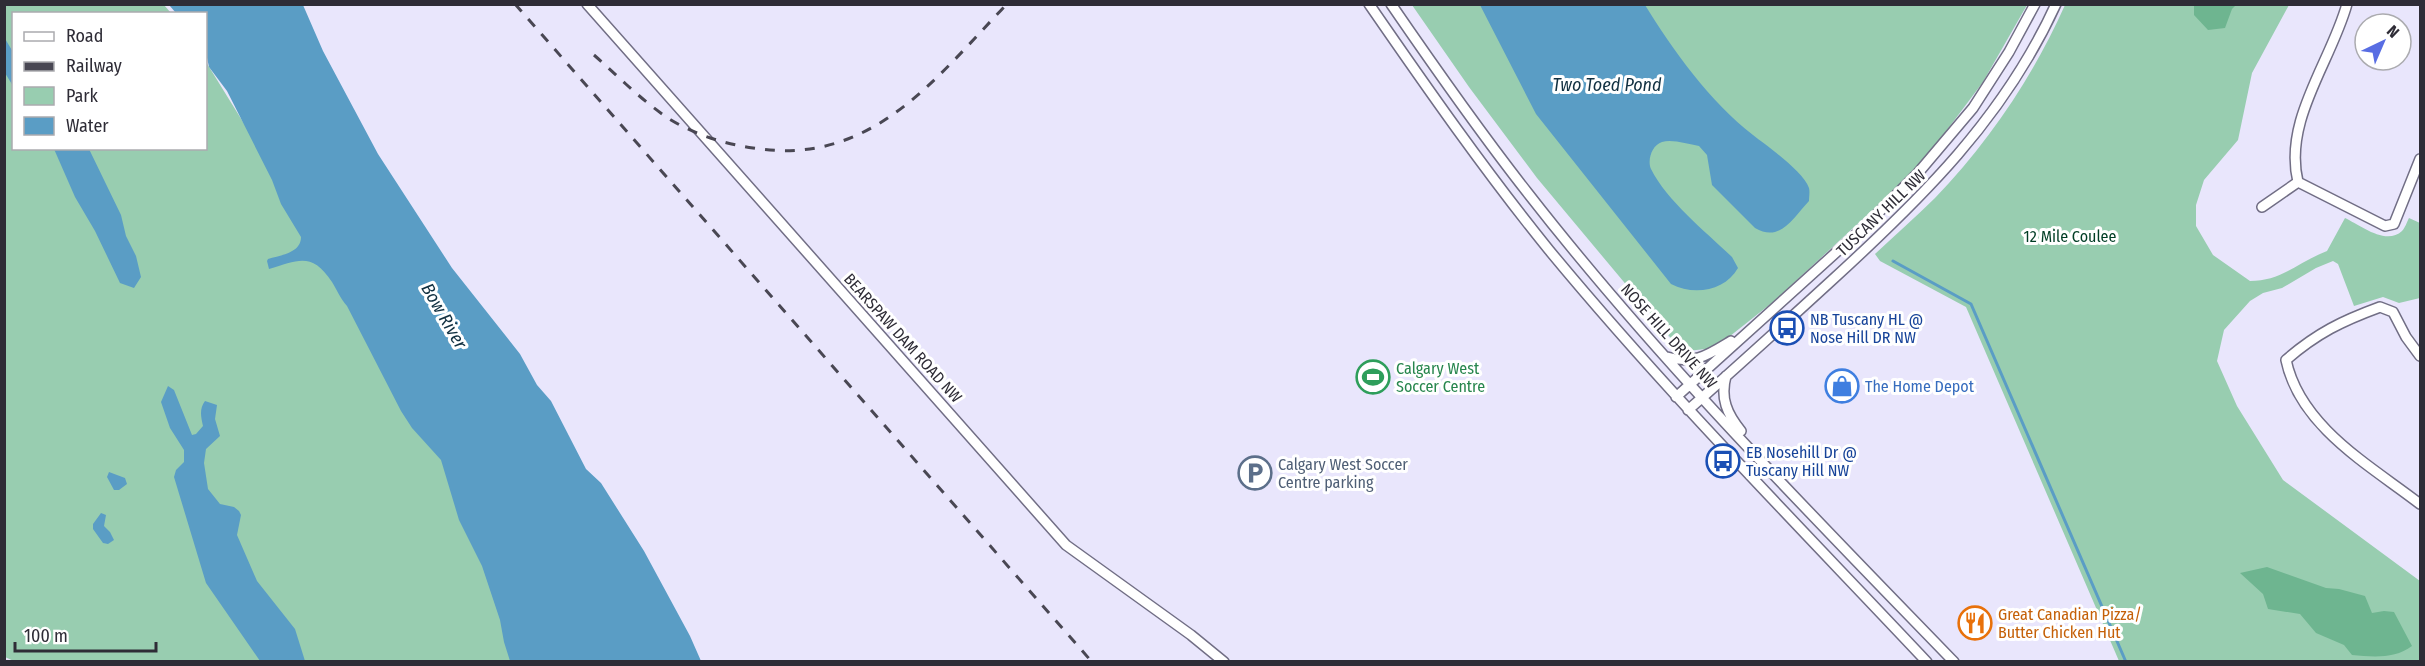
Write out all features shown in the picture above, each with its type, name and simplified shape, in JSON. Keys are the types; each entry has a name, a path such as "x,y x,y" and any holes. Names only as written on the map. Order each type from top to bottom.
{"street":[{"name":"BEARSPAW DAM ROAD NW","path":"587,4 1066,544 1191,634 1224,662"},
{"name":"NOSE HILL DRIVE NW","path":"1369,4 1434,99 1556,258 1676,397 1927,662"},
{"name":"NOSE HILL DRIVE NW","path":"1391,4 1527,192 1690,384 1771,472 1954,662"},
{"name":"TUSCANY HILL NW","path":"1676,397 1892,201 1931,159 1979,99 2009,52 2035,4"},
{"name":"TUSCANY HILL NW","path":"1688,410 1871,245 1930,188 1994,110 2034,48 2056,4"},
{"path":"2347,4 2341,25 2303,112 2295,153 2294,167 2298,182 2385,226 2394,224 2421,159"},
{"path":"2262,207 2298,182"},
{"path":"2421,356 2406,337 2393,312 2380,307 2327,329 2286,360 2289,374 2303,398 2328,432 2421,504"},
{"path":"1667,357 1682,361 1694,360 1751,328"},
{"path":"1726,376 1723,390 1727,411 1771,472"}],"green space":[{"path":"2194,4 2236,5 2232,9 2225,28 2208,30 2194,15"},
{"path":"5,5 164,5 170,12 12,12 12,150 207,150 207,64 452,461 522,661 16,662 5,657"},
{"path":"1412,5 2027,5 1983,82 1935,146 1904,181 1773,302 1715,348 1687,351 1674,342 1537,178 1469,87"},
{"name":"12 Mile Coulee","path":"2065,5 2289,5 2252,73 2238,140 2204,180 2196,205 2196,226 2213,255 2250,281 2271,278 2327,251 2345,218 2373,233 2388,236 2402,231 2409,218 2420,223 2420,298 2399,303 2383,297 2354,306 2338,264 2333,261 2282,288 2263,293 2250,301 2224,330 2217,361 2237,406 2283,480 2420,581 2420,661 2119,661 1966,307 1880,261 1875,254 1935,198 1992,131 2039,57"},
{"path":"2267,567 2326,588 2365,596 2372,613 2394,612 2412,646 2391,655 2352,655 2344,645 2316,633 2300,614 2268,609 2263,594 2240,573"}],"water":[{"name":"Bow River","path":"169,5 303,5 323,51 378,154 452,268 520,354 537,385 551,401 586,469 601,483 644,551 701,661 510,661 500,620 482,566 459,520 441,460 412,428 401,411 347,306 325,272 311,262 297,261 269,269 268,259 294,250 298,247 301,237 281,204 272,180 227,91 209,67 207,12 175,12"},
{"name":"Two Toed Pond","path":"1480,5 1645,5 1680,57 1707,91 1737,122 1800,174 1809,188 1809,201 1779,231 1764,232 1755,228 1712,185 1707,155 1699,146 1670,141 1658,144 1651,153 1650,161 1651,169 1658,181 1688,216 1732,257 1738,268 1725,282 1708,289 1689,290 1671,284 1536,114"},
{"path":"4,37 12,50 12,84 5,73"},
{"path":"54,150 89,150 121,215 126,236 136,256 141,277 134,288 120,283 95,231 75,197"},
{"path":"168,386 174,390 192,435 203,426 201,410 205,401 217,405 215,419 220,436 206,449 204,463 208,489 220,504 234,507 239,511 241,515 237,535 257,581 295,629 305,661 260,661 206,583 174,477 176,470 184,462 184,450 170,428 161,402"},
{"path":"109,472 125,478 127,484 119,490 114,490 107,477"},
{"path":"101,513 106,515 104,526 114,540 108,544 103,543 93,529 93,524"}],"waterway":[{"path":"1893,261 1971,304 2126,662"}],"railway":[{"path":"515,4 1092,662"},
{"path":"594,55 651,105 671,120 690,130 742,146 795,150 832,144 866,131 897,112 926,88 1007,4"}],"place":[{"name":"NB Tuscany HL @ Nose Hill DR NW","path":"1787,328"},
{"name":"Calgary West Soccer Centre","path":"1373,377"},
{"name":"The Home Depot","path":"1842,386"},
{"name":"EB Nosehill Dr @ Tuscany Hill NW","path":"1723,461"},
{"name":"Calgary West Soccer Centre parking","path":"1255,473"},
{"name":"Great Canadian Pizza/ Butter Chicken Hut","path":"1975,623"}]}
